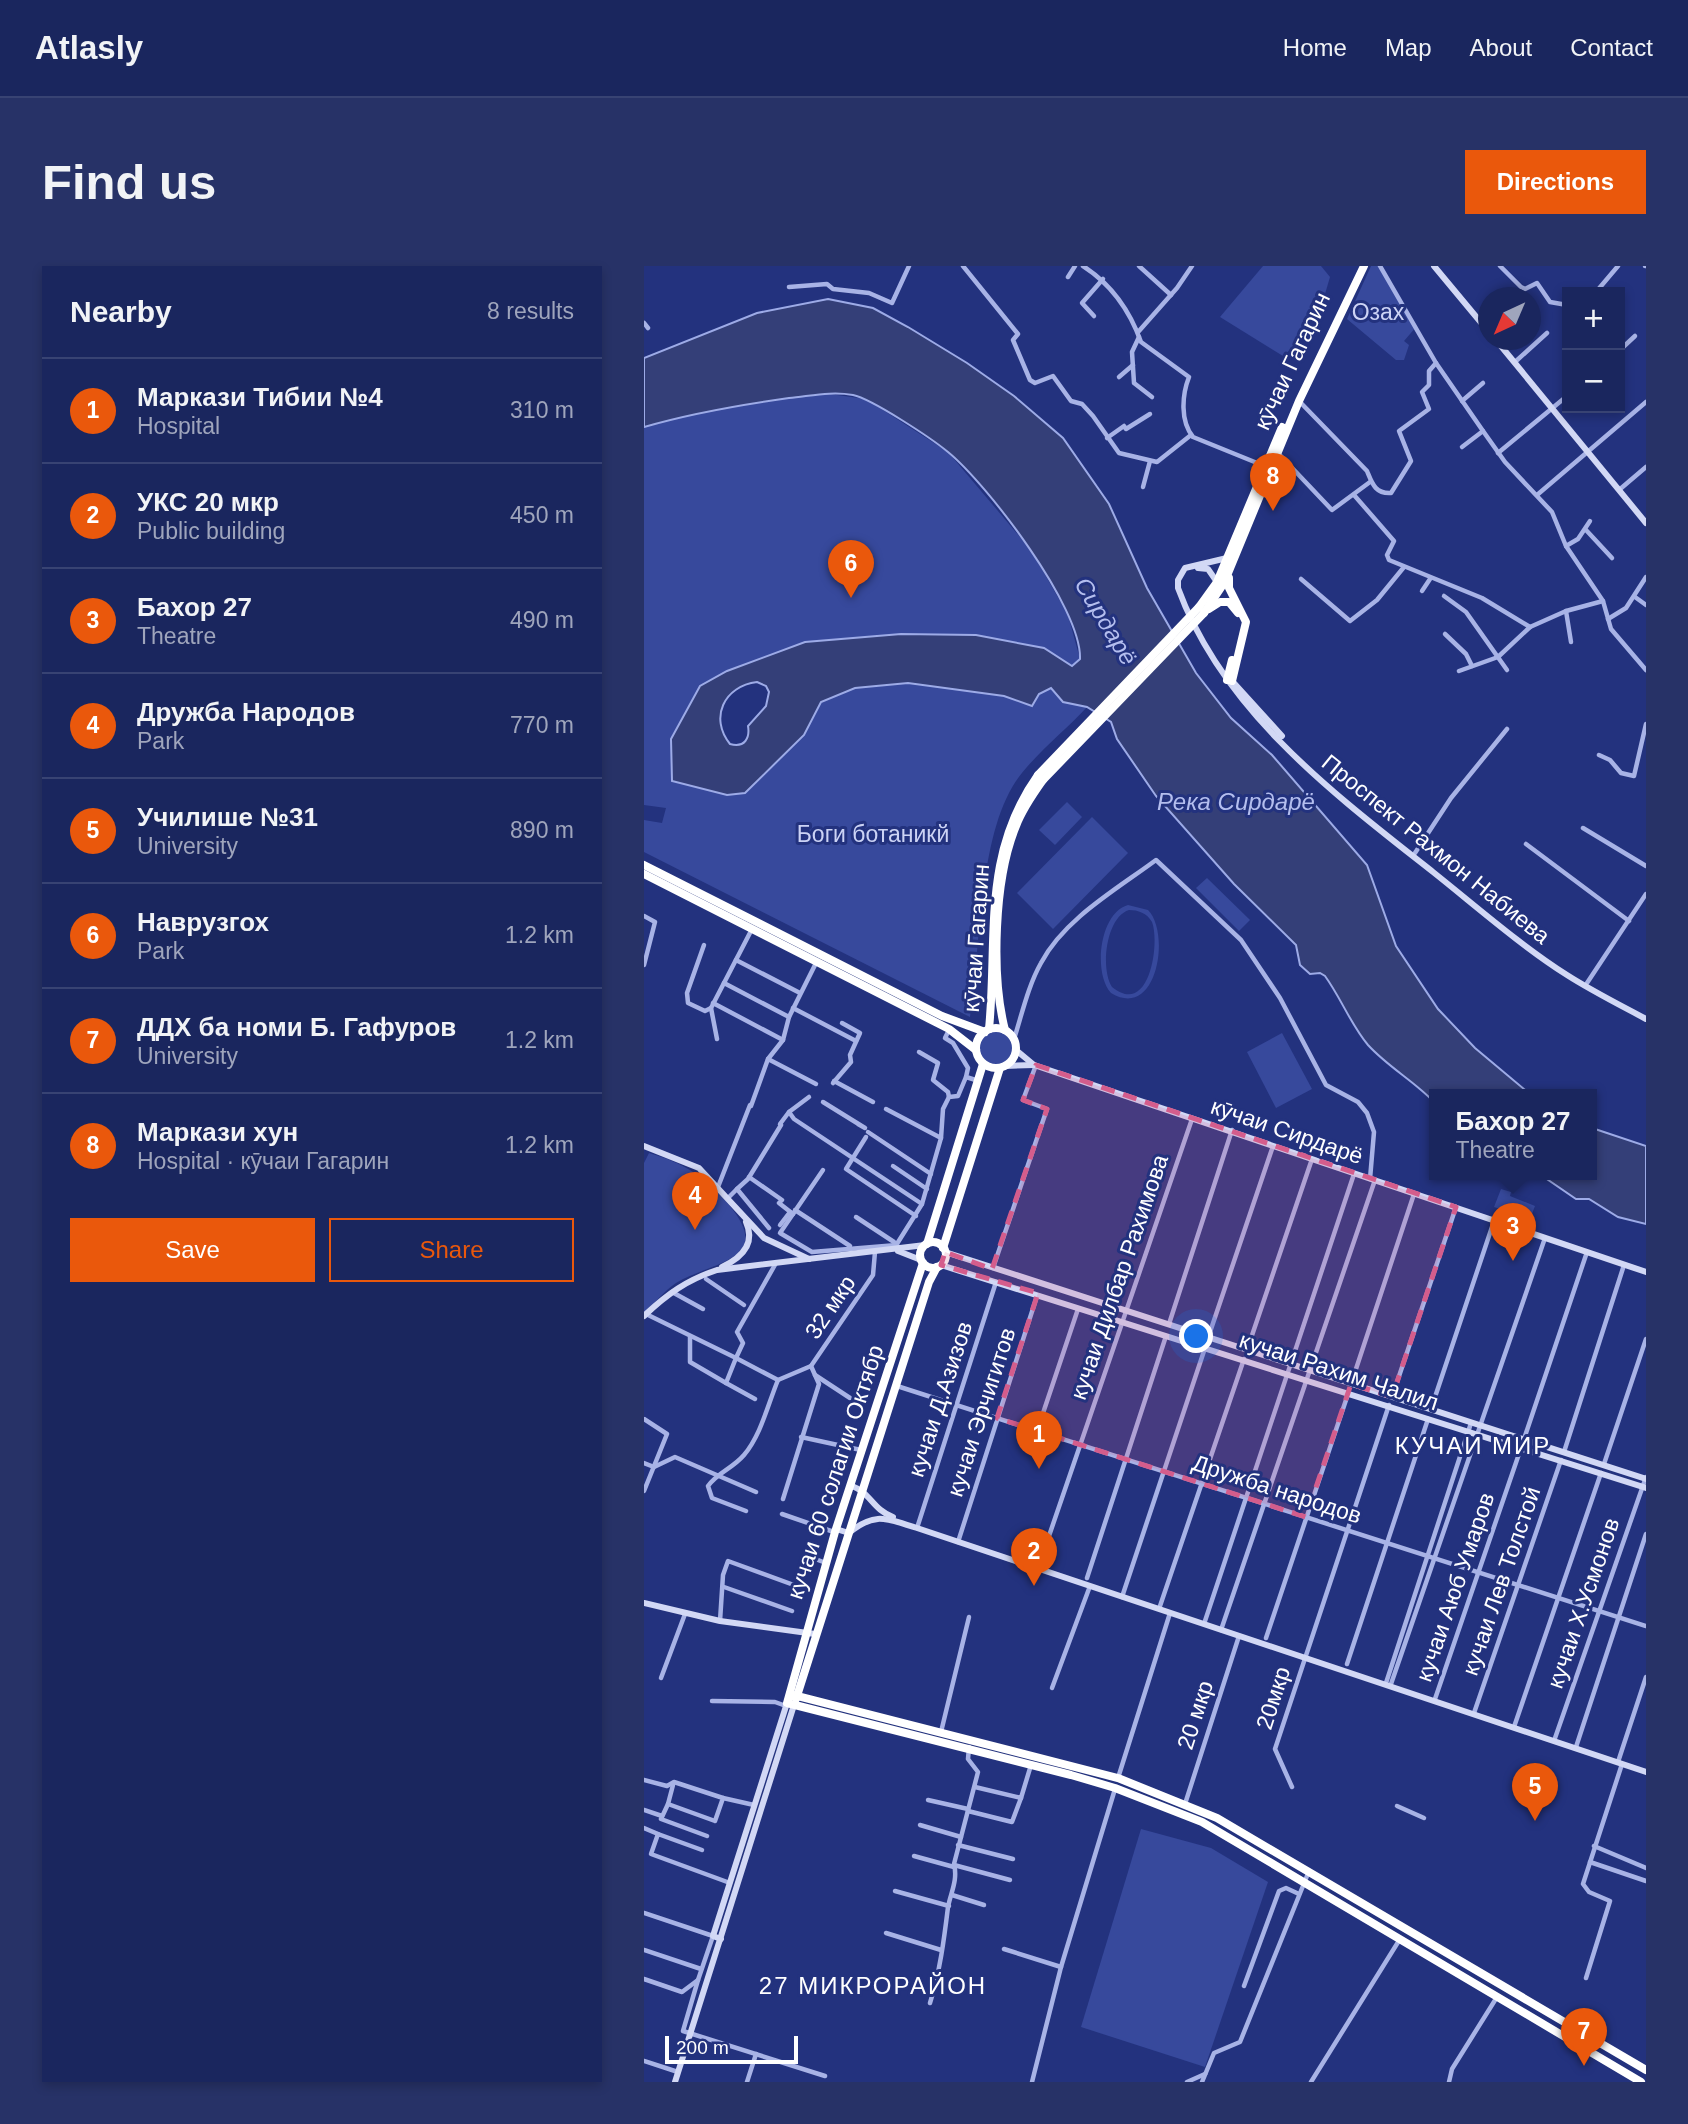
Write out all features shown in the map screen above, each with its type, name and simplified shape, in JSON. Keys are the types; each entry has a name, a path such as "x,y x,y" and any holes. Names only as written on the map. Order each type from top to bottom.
{"highway":[{"name":"кӯчаи Гагарин","path":"1202,610 1358,266"},
{"name":"кӯчаи Гагарин","path":"1202,610 1228,571 1267,467 1278,452 1299,401 1364,266"},
{"path":"1228,571 1229,588 1246,622 1229,678"},
{"path":"1041,777 1202,610 1220,602 1229,602 1240,616 1241,625 1229,678"},
{"name":"кӯчаи Гагарин","path":"1005,1030 1000,1010 998,922 1007,852 1016,826 1041,777"},
{"name":"кӯчаи Гагарин","path":"987,1030 992,923 1001,855 1010,822 1041,777"},
{"path":"644,865 942,1016 987,1030 1005,1030 1014,1040 1016,1050 1003,1067 994,1086 944,1250 934,1242 926,1245"},
{"path":"644,874 950,1029 976,1050 983,1064 1003,1067"},
{"path":"976,1050 978,1040 987,1030"},
{"name":"кучаи 60 солагии Октябр","path":"791,1701 805,1631 833,1531 852,1486 983,1064"},
{"name":"кучаи 60 солагии Октябр","path":"791,1701 864,1490 929,1282 939,1266 944,1250"},
{"path":"922,1262 939,1266"},
{"path":"882,1388 890,1385 896,1388"},
{"path":"873,1415 878,1421 886,1419"},
{"path":"791,1701 941,1732 1118,1778 1217,1818 1646,2070"},
{"path":"791,1701 1115,1788 1180,1813 1226,1835 1641,2082"},
{"path":"1392,1933 1398,1930 1397,1922"},
{"path":"1401,1938 1400,1932 1407,1928"},
{"path":"1531,2016 1537,2006"}],"main road":[{"path":"1434,266 1478,318"},
{"path":"1505,350 1646,523"},
{"path":"1228,554 1185,568 1178,580 1183,602 1229,678"},
{"path":"1217,582 1208,569 1196,568 1184,574 1181,588 1229,678"},
{"name":"Проспект Рахмон Набиева","path":"1229,678 1326,780 1415,853 1546,957 1646,1017"},
{"name":"Проспект Рахмон Набиева","path":"1229,678 1266,726 1352,808 1545,960 1584,985 1646,1017"},
{"path":"1016,1050 1035,1065"},
{"path":"1003,1067 1035,1065"},
{"name":"кӯчаи Сирдарё","path":"1035,1065 1646,1272"},
{"path":"644,1146 699,1168 774,1245 810,1259"},
{"path":"645,1315 689,1279 733,1262 746,1250 751,1236 742,1214"},
{"path":"716,1270 875,1252 896,1246 926,1245"},
{"path":"896,1246 922,1262"},
{"name":"кучаи Рахим Чалил","path":"944,1250 992,1269 1646,1478"},
{"name":"кучаи Рахим Чалил","path":"939,1266 1038,1293 1644,1487"},
{"path":"852,1486 864,1490 878,1511 917,1528 1090,1588 1389,1683 1646,1772"},
{"path":"833,1531 849,1533 874,1518 917,1528"},
{"path":"644,1603 720,1621 815,1634"},
{"path":"721,1938 713,1936 771,1751 791,1701"},
{"path":"675,2082 779,1754 791,1701"},
{"path":"771,1751 779,1754"},
{"path":"763,1777 771,1780"}],"street":[{"path":"789,287 827,284 833,289 869,293 892,303 909,266"},
{"path":"963,266 1018,334 1013,340 1030,380 1035,383 1053,376 1071,401 1082,404 1093,416 1119,453 1157,462 1191,435"},
{"path":"1068,276 1075,266"},
{"path":"1083,266 1103,279 1139,334 1141,342 1189,377 1183,393 1186,429 1191,435 1267,467"},
{"path":"1139,266 1171,295"},
{"path":"1152,397 1134,383 1132,352 1139,334 1192,266"},
{"path":"1380,266 1436,363 1498,453 1552,512 1566,546 1604,601 1611,629 1646,670"},
{"path":"1500,266 1521,287 1525,289 1537,283 1550,302 1562,304"},
{"path":"1600,287 1618,266"},
{"path":"1094,316 1082,303 1103,279"},
{"path":"1515,362 1547,333"},
{"path":"1625,345 1635,336"},
{"path":"1299,401 1367,471 1370,482 1384,493 1391,492 1411,461 1399,431 1429,409 1422,392 1428,386 1429,371 1436,363"},
{"path":"1119,377 1134,364"},
{"path":"1462,401 1483,383"},
{"path":"1498,453 1562,401"},
{"path":"1537,495 1646,402"},
{"path":"1107,439 1124,426 1126,429 1150,415"},
{"path":"1462,447 1483,431"},
{"path":"1278,452 1329,509 1334,510 1370,482"},
{"path":"1143,487 1150,461"},
{"path":"1619,491 1646,467"},
{"path":"1503,470 1512,469"},
{"path":"1354,495 1394,541 1387,558 1430,579 1471,593 1530,627"},
{"path":"1566,546 1586,530 1590,521"},
{"path":"1586,530 1612,558"},
{"path":"1301,579 1350,621 1377,600 1404,567"},
{"path":"1608,619 1626,608 1646,577"},
{"path":"1422,591 1430,579"},
{"path":"1444,596 1466,612 1507,670"},
{"path":"1635,597 1646,606"},
{"path":"1459,671 1498,657 1530,627 1566,611 1604,601"},
{"path":"1566,611 1571,642"},
{"path":"1445,634 1465,654 1472,666"},
{"path":"1600,755 1613,761 1621,773 1634,776 1646,724"},
{"path":"1415,853 1451,799 1507,729"},
{"path":"1583,828 1646,866"},
{"path":"1526,844 1629,921"},
{"path":"1014,1040 1040,964 1054,942 1156,860 1241,940 1280,998 1326,1085 1357,1102 1367,1113 1374,1132 1372,1179 1311,1370 1221,1630"},
{"path":"1587,983 1645,897"},
{"path":"644,916 655,922 644,965"},
{"path":"704,945 687,993 688,1003 705,1011 712,1006 752,928"},
{"path":"736,960 800,993"},
{"path":"718,1188 768,1059 783,1040 789,1017 817,960"},
{"path":"724,984 789,1017"},
{"path":"712,1006 717,1039"},
{"path":"712,1006 783,1040"},
{"path":"793,1008 856,1041"},
{"path":"842,1023 860,1033 850,1055 851,1062 833,1082 873,1102"},
{"path":"949,1097 958,1096 968,1068 953,1043 945,1038 950,1029"},
{"path":"896,1246 922,1204 941,1138 943,1109 949,1097 948,1092 933,1080 938,1063 919,1052"},
{"path":"768,1059 816,1084"},
{"path":"992,1269 1047,1109 1023,1100 1035,1065"},
{"path":"966,1077 979,1081"},
{"path":"728,1198 749,1177 789,1112 809,1097"},
{"path":"823,1102 864,1128 858,1124"},
{"path":"887,1109 941,1138"},
{"path":"789,1112 853,1159 922,1204"},
{"name":"кучаи Дилбар Рахимова","path":"1038,1568 1192,1117"},
{"path":"1169,1325 1232,1130"},
{"path":"916,1216 846,1169 867,1135 931,1174"},
{"path":"1209,1338 1273,1145"},
{"path":"1247,1350 1312,1159"},
{"path":"892,1166 927,1189"},
{"path":"774,1245 793,1212 823,1170"},
{"path":"1204,1624 1354,1174"},
{"path":"749,1177 782,1200 779,1203 851,1247"},
{"path":"737,1189 769,1228"},
{"path":"1351,1384 1414,1194"},
{"path":"1392,1396 1456,1207"},
{"path":"780,1225 793,1212"},
{"path":"856,1217 896,1246"},
{"path":"1431,1409 1494,1221"},
{"path":"780,1233 812,1252 851,1247 896,1246"},
{"path":"1389,1683 1475,1423 1545,1238"},
{"path":"1524,1439 1583,1251"},
{"name":"32 мкр","path":"783,1499 818,1384 811,1366 873,1275 875,1252"},
{"path":"726,1383 743,1343 737,1332 776,1263"},
{"path":"1564,1452 1624,1265"},
{"path":"706,1279 744,1305"},
{"name":"кучаи Д.Азизов","path":"917,1528 996,1280"},
{"path":"671,1292 703,1309"},
{"name":"кучаи Эрчигитов","path":"958,1542 1038,1293"},
{"path":"1037,1430 1079,1306"},
{"path":"645,1315 778,1380"},
{"path":"1087,1578 1166,1335"},
{"path":"690,1337 690,1362 755,1399"},
{"path":"1604,1464 1646,1339"},
{"path":"1122,1597 1205,1347"},
{"path":"1159,1609 1244,1359"},
{"path":"746,1511 712,1499 708,1486 716,1474 731,1469 747,1452 778,1380 811,1366"},
{"path":"815,1375 850,1398"},
{"name":"Дружба народов","path":"896,1388 1037,1430 1646,1626"},
{"path":"1266,1639 1348,1392"},
{"name":"20мкр","path":"1292,1787 1275,1749 1389,1405"},
{"path":"1347,1664 1428,1418"},
{"path":"644,1419 667,1434 644,1491"},
{"path":"801,1437 862,1450"},
{"name":"кучаи Аюб Умаров","path":"1435,1699 1522,1447"},
{"path":"644,1463 654,1467 675,1457 756,1492"},
{"name":"кучаи Лев Толстой","path":"1474,1713 1561,1460"},
{"path":"1514,1727 1601,1473"},
{"name":"кучаи Х.Усмонов","path":"1554,1741 1646,1478"},
{"path":"782,1514 833,1531"},
{"name":"кучаи Х.Усмонов","path":"1576,1747 1646,1534"},
{"path":"810,1557 826,1563"},
{"path":"720,1621 723,1575 727,1562 802,1588"},
{"path":"724,1587 792,1611"},
{"path":"1052,1688 1090,1588"},
{"path":"1118,1778 1170,1613"},
{"path":"661,1678 685,1614"},
{"path":"941,1732 969,1618"},
{"name":"20 мкр","path":"1180,1813 1185,1805 1239,1636"},
{"path":"1586,1978 1610,1901 1588,1892 1583,1884 1646,1677"},
{"path":"712,1702 791,1701"},
{"path":"930,2003 942,1965 941,1950 947,1928 958,1845 978,1772 968,1759 972,1740"},
{"path":"928,1800 1012,1822 1031,1765"},
{"path":"644,1780 667,1786 674,1782 754,1805"},
{"path":"674,1782 661,1819 707,1836"},
{"path":"975,1787 1021,1798"},
{"path":"1032,2082 1061,1967 1115,1788"},
{"path":"667,1804 715,1821 723,1798"},
{"path":"1397,1806 1424,1818"},
{"path":"644,1810 662,1816"},
{"path":"920,1825 961,1837"},
{"path":"644,1828 702,1850"},
{"path":"658,1834 651,1854 653,1857 730,1883"},
{"path":"958,1845 1013,1859"},
{"path":"1594,1846 1646,1868"},
{"path":"914,1856 1010,1880"},
{"path":"1590,1862 1646,1881"},
{"path":"1202,2082 1214,2053 1240,2042 1309,1871"},
{"path":"1244,1986 1279,1891 1286,1888 1299,1894"},
{"path":"895,1891 948,1906"},
{"path":"952,1895 984,1905"},
{"path":"644,1913 713,1936 683,2031 825,2076"},
{"path":"886,1933 941,1950"},
{"path":"1311,2082 1401,1938"},
{"path":"1004,1949 1061,1967"},
{"path":"644,1950 701,1969"},
{"path":"644,1979 682,1992 698,1980"},
{"path":"1449,2082 1452,2069 1497,1996"},
{"path":"747,2082 755,2054"},
{"path":"644,2061 678,2072"},
{"path":"1186,2082 1205,2074"}],"highlighted area":[{"path":"1036,1065 1456,1207 1392,1397 1351,1384 1306,1517 997,1418 1038,1293 941,1265 945,1252 992,1269 1047,1109 1023,1100"}],"green space":[{"path":"1263,266 1321,266 1330,277 1315,328 1283,356 1220,317"},
{"name":"Озах","path":"1371,266 1378,266 1416,327 1404,341 1409,345 1404,360 1396,360 1347,319"},
{"name":"Боги ботаникй","path":"822,393 866,399 948,452 1031,550 1068,615 1080,659 1072,666 976,635 901,634 805,642 727,671 700,686 671,739 672,781 727,795 804,735 821,702 855,688 908,683 1004,696 1032,706 1039,694 1051,688 1063,702 1087,707 1023,772 1004,805 994,832 988,863 970,1017 644,852 644,820 662,823 666,808 644,805 644,427 700,411"},
{"path":"1067,802 1082,817 1055,845 1039,830"},
{"path":"1092,817 1128,853 1053,929 1017,893"},
{"path":"1207,878 1250,920 1239,931 1196,888"},
{"path":"1128,905 1148,910 1155,921 1158,937 1159,954 1149,985 1139,995 1127,998 1111,993 1102,972 1105,931 1118,910","holes":["1129,910 1139,911 1150,919 1154,945 1153,960 1143,985 1135,993 1125,994 1112,987 1108,979 1106,957 1107,944 1115,922"]},
{"path":"996,1031 1008,1036 1013,1048 1008,1060 996,1065 984,1060 979,1048 984,1036"},
{"path":"1282,1033 1312,1089 1276,1108 1247,1052"},
{"path":"649,1153 684,1166 712,1186 742,1224 745,1238 742,1249 733,1257 676,1283 644,1313 644,1163"},
{"path":"1501,1189 1511,1192 1510,1196 1535,1206 1530,1219 1494,1207"},
{"path":"1141,1829 1211,1848 1268,1882 1205,2067 1081,2027"}],"water":[{"name":"Река Сирдарё","path":"828,299 873,308 967,363 1014,396 1063,438 1109,504 1147,588 1196,673 1231,718 1272,755 1367,865 1396,946 1438,1009 1475,1048 1524,1089 1429,1089 1429,1097 1384,1060 1362,1037 1325,976 1320,973 1310,974 1300,965 1296,945 1234,884 1156,796 1117,739 1111,722 1087,707 1063,702 1051,688 1039,694 1032,706 1004,696 908,683 855,688 821,702 804,735 745,793 727,795 672,781 671,739 700,686 727,671 805,642 901,634 976,635 1044,648 1072,666 1080,659 1077,637 1066,610 1029,548 965,468 948,452 915,429 862,398 837,394 716,410 644,427 644,358 757,313","holes":["757,682 766,686 769,692 766,706 748,726 745,741 739,745 730,744 721,724 723,705 728,697 736,690"]},
{"path":"1597,1130 1646,1146 1646,1224 1618,1217 1589,1199 1576,1199 1548,1180 1597,1180"}],"place":[{"name":"Маркази хун","path":"1273,511"},
{"name":"Наврузгох","path":"851,598"},
{"name":"Дружба Народов","path":"695,1230"},
{"name":"Бахор 27","path":"1513,1261"},
{"name":"Маркази Тибии №4","path":"1039,1469"},
{"name":"УКС 20 мкр","path":"1034,1586"},
{"name":"Училише №31","path":"1535,1821"},
{"name":"ДДХ ба номи Б. Гафуров","path":"1584,2066"}],"district":[{"name":"КУЧАИ МИР","path":"1473,1445"},
{"name":"27 МИКРОРАЙОН","path":"873,1985"}],"water label":[{"name":"Сирдарё","path":"1106,621"}]}
